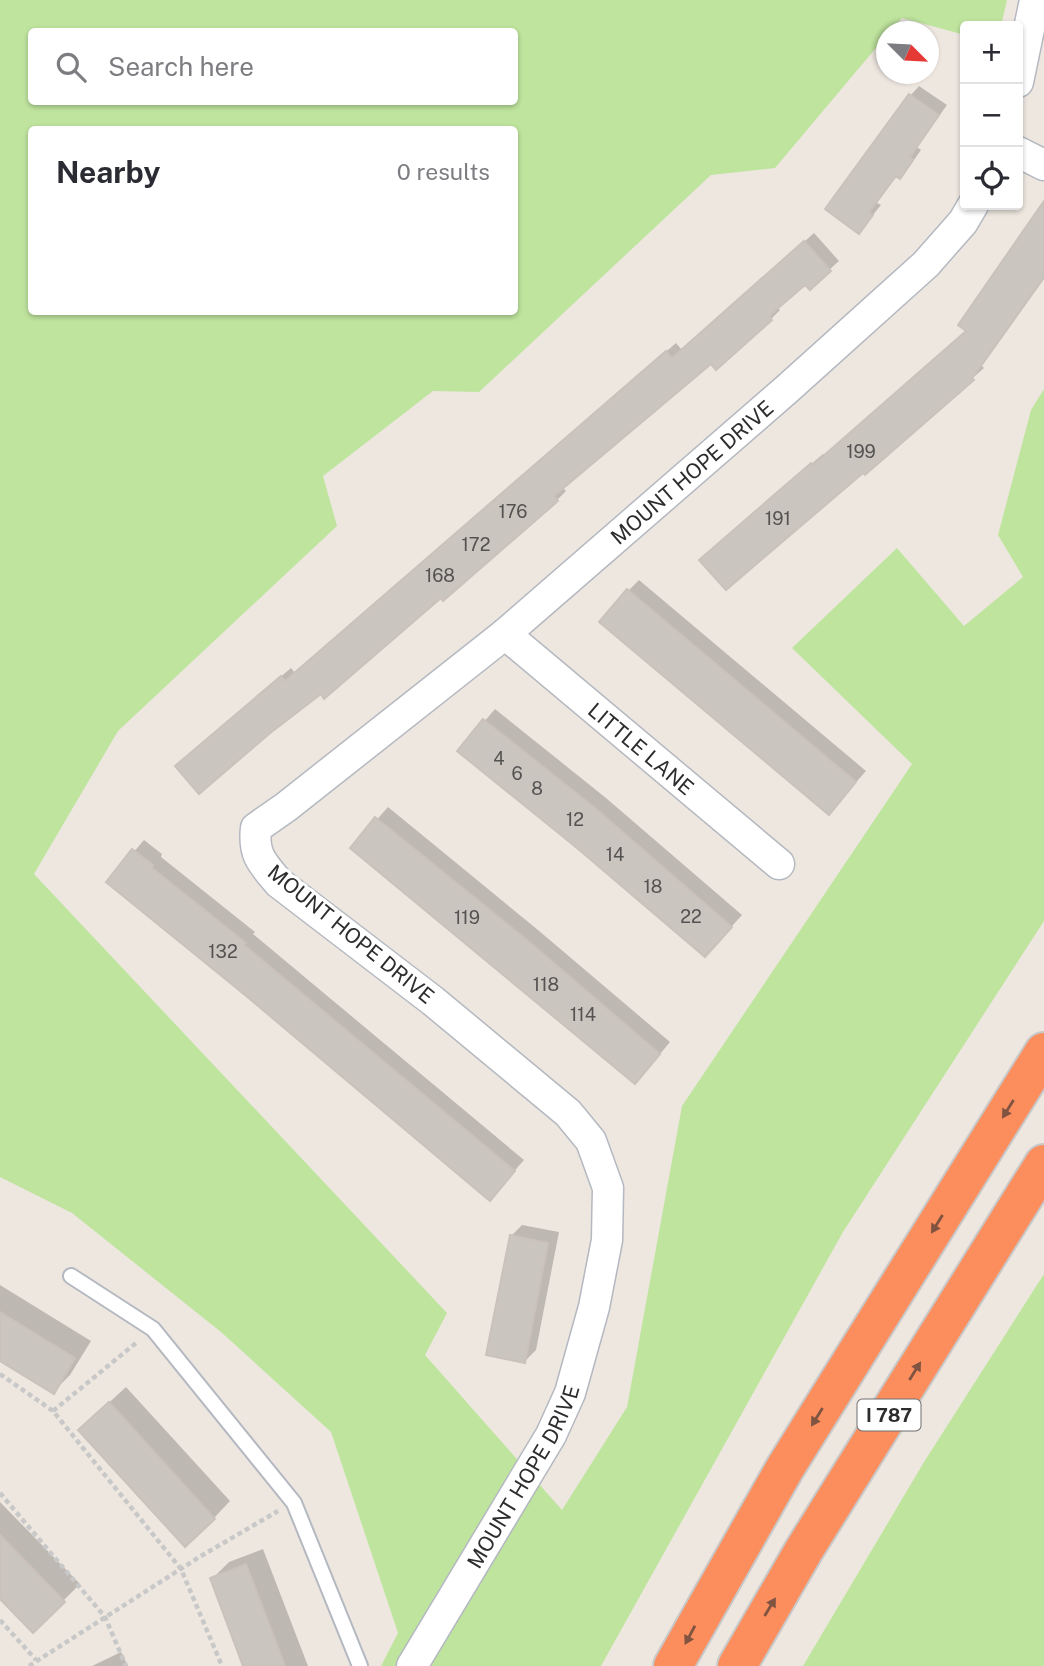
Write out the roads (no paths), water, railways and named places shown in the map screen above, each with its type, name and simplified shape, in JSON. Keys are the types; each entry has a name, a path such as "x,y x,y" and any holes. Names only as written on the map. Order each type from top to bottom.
{"highway":[{"name":"I 787","path":"673,1666 785,1468 1044,1052"},
{"name":"I 787","path":"737,1666 804,1550 1044,1164"}],"street":[{"path":"1023,58 1035,0"},
{"path":"1023,154 1044,165"},
{"name":"MOUNT HOPE DRIVE","path":"412,1666 551,1435 570,1393 594,1307 607,1240 608,1188 591,1141 568,1114 433,1000 279,883 262,864 254,844 257,828 505,634 926,264 963,222 970,210"},
{"name":"LITTLE LANE","path":"505,634 779,864"}],"lane":[{"path":"71,1276 153,1329 294,1503 360,1666"}]}
